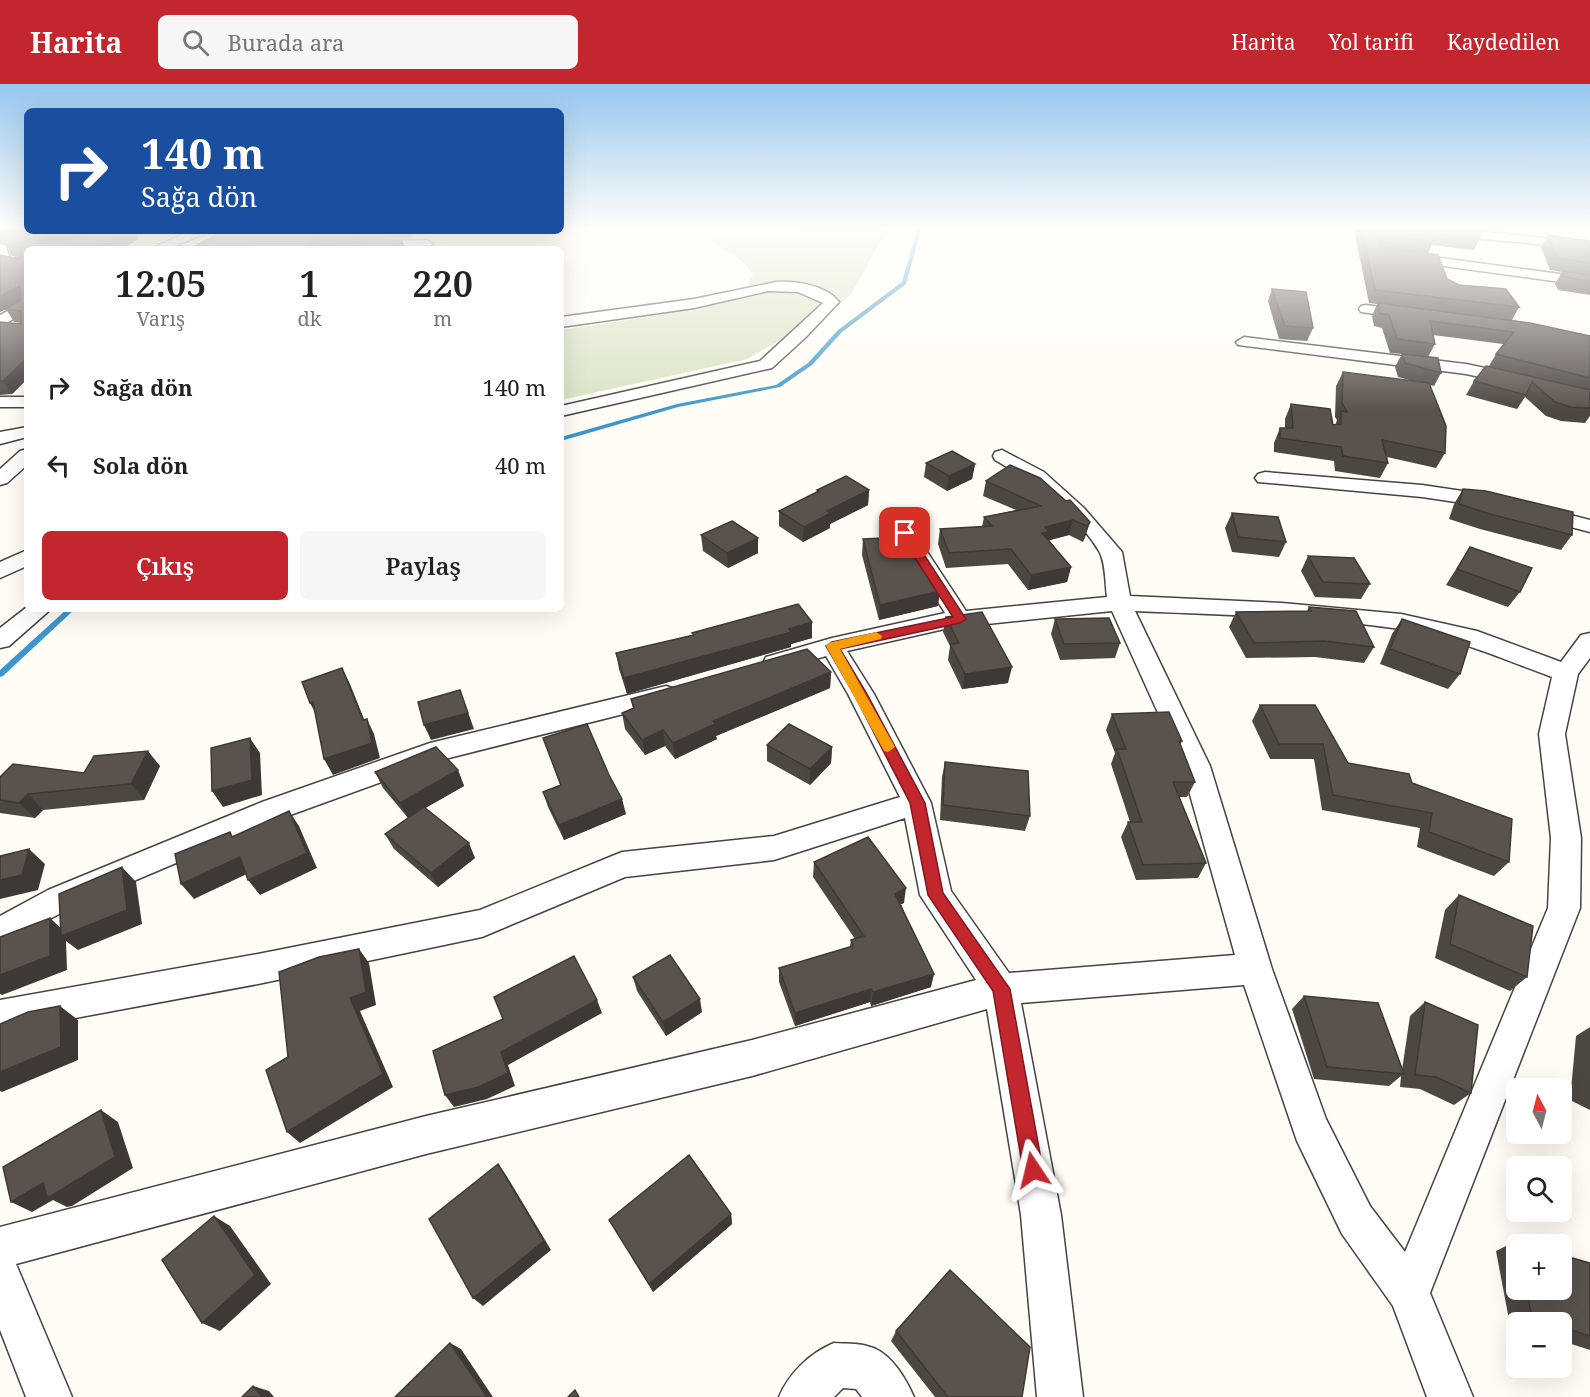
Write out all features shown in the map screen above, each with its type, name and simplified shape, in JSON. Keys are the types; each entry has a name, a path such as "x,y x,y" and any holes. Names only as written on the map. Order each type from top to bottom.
{"street":[{"path":"564,322 715,300 756,288"},
{"path":"564,410 766,365 832,302 825,296 796,288"},
{"path":"0,322 24,307"},
{"path":"1366,309 1422,316"},
{"path":"1244,342 1466,369 1536,385"},
{"path":"0,402 24,402"},
{"path":"0,438 24,433"},
{"path":"1002,456 1037,476 1077,512 1111,552 1120,603 1196,766 1255,969 1310,1128 1356,1220 1408,1293 1450,1397"},
{"path":"0,478 24,458"},
{"path":"1264,477 1422,490 1477,498 1590,526"},
{"path":"894,516 960,619"},
{"path":"0,571 24,559"},
{"path":"755,669 832,646 960,619 1120,603 1282,610 1401,622 1468,637 1566,673"},
{"path":"0,640 35,612"},
{"path":"1408,1293 1564,908 1566,838 1552,734 1566,673 1590,641"},
{"path":"832,646 861,694 917,803 936,895 1001,989 1041,1215 1060,1397"},
{"path":"0,932 70,894 294,802 440,750 689,688"},
{"path":"0,1016 258,969 482,923 622,865 774,848 917,803"},
{"path":"0,1248 426,1134 752,1058 1001,989 1255,969"},
{"path":"0,1276 49,1397"},
{"path":"802,1397 834,1365 868,1368 891,1397"}],"green space":[{"path":"746,288 855,288 833,310 747,359 564,399 564,330 647,317 740,299"}],"building":[{"path":"0,288 15,288 0,296"},
{"path":"20,288 24,288 24,361 3,381 0,381 0,322 21,324 21,311 6,309 21,300"},
{"path":"1272,289 1306,292 1313,328 1285,326"},
{"path":"1506,289 1519,307 1375,290"},
{"path":"1378,303 1530,323 1590,336 1590,378 1496,354 1514,332 1430,321 1435,344 1397,339 1389,315 1380,313"},
{"path":"1402,354 1438,358 1441,373 1405,363"},
{"path":"1486,366 1590,390 1590,408 1570,407 1555,402 1532,382 1526,395 1474,381"},
{"path":"1343,372 1429,383 1446,426 1445,453 1382,440 1388,463 1343,456 1341,447 1280,438 1280,428 1293,428 1291,404 1330,409 1333,425 1341,424 1341,411 1347,412 1342,403"},
{"path":"952,451 975,464 949,476 926,463"},
{"path":"1010,465 1040,478 1066,501 1070,500 1090,522 1087,526 1073,520 1045,527 1049,532 1042,533 1071,567 1031,575 1011,549 949,553 940,529 992,526 984,517 1041,506 986,481"},
{"path":"846,476 869,490 827,511 831,513 804,527 779,511 819,491 817,490"},
{"path":"1463,489 1486,491 1573,512 1572,535 1459,504"},
{"path":"1232,513 1278,517 1286,542 1238,537"},
{"path":"732,521 758,538 727,553 701,535"},
{"path":"905,537 940,591 880,605 863,539"},
{"path":"1470,547 1532,568 1520,592 1457,569"},
{"path":"1308,556 1354,558 1370,584 1323,582"},
{"path":"798,604 812,622 789,629 791,632 624,678 616,653 694,635 692,633"},
{"path":"1309,607 1356,611 1374,647 1324,641 1254,643 1236,612 1311,611"},
{"path":"982,612 1012,667 965,674 950,644 959,643 946,617"},
{"path":"1109,618 1120,643 1064,644 1055,619"},
{"path":"1402,619 1470,642 1460,674 1390,649"},
{"path":"807,649 831,672 713,721 715,724 673,743 663,730 642,740 622,713 634,708 631,699"},
{"path":"342,668 363,720 367,719 372,743 324,759 313,702 310,703 302,682"},
{"path":"460,690 468,713 424,725 418,702"},
{"path":"1260,705 1315,705 1348,763 1409,774 1412,783 1512,819 1509,862 1429,832 1432,813 1333,795 1323,744 1279,744"},
{"path":"1169,712 1182,741 1179,741 1195,782 1173,782 1206,863 1143,865 1128,822 1142,822 1117,749 1126,749 1112,714"},
{"path":"587,724 622,799 559,825 543,792 561,785 543,738"},
{"path":"789,724 832,747 810,769 767,745"},
{"path":"250,738 252,780 212,791 211,748"},
{"path":"436,747 458,770 400,803 375,772"},
{"path":"148,751 131,784 28,794 19,803 0,800 0,777 13,764 84,773 94,756"},
{"path":"945,762 1028,771 1030,816 943,805"},
{"path":"424,807 469,843 431,873 385,834"},
{"path":"289,811 307,853 248,880 240,857 181,884 175,854 230,832 232,837"},
{"path":"868,837 906,888 895,894 934,974 873,992 871,989 795,1013 779,968 853,946 851,940 864,936 814,862"},
{"path":"29,849 22,875 0,880 0,856"},
{"path":"122,867 127,910 61,936 59,894"},
{"path":"1459,895 1533,926 1527,977 1450,944"},
{"path":"50,918 50,956 0,975 0,937"},
{"path":"359,949 366,992 350,998 383,1074 287,1132 266,1070 288,1057 279,972 319,957"},
{"path":"670,955 700,999 663,1022 633,977"},
{"path":"574,956 597,1000 501,1052 508,1073 479,1087 445,1095 433,1051 503,1019 494,997"},
{"path":"1304,996 1378,1003 1404,1074 1327,1067"},
{"path":"1425,1002 1478,1025 1471,1093 1436,1077 1415,1075"},
{"path":"60,1006 61,1047 0,1072 0,1024 28,1012"},
{"path":"101,1110 115,1157 51,1196 47,1197 43,1183 11,1202 3,1167"},
{"path":"689,1155 731,1214 649,1284 609,1220"},
{"path":"498,1164 544,1241 473,1298 429,1219"},
{"path":"214,1216 255,1275 202,1323 162,1260"},
{"path":"1572,1258 1590,1263 1590,1336 1572,1330 1572,1312 1531,1312 1528,1300 1572,1300"},
{"path":"950,1270 1030,1347 1022,1397 948,1397 896,1331"},
{"path":"450,1343 487,1397 395,1397"},
{"path":"253,1386 262,1397 242,1397"},
{"path":"575,1390 579,1397 568,1397"}],"waterway":[{"path":"564,438 677,406 778,386 810,364 840,331 897,288"},
{"path":"0,674 68,612"}],"slow traffic":[{"path":"876,636 832,646 861,694 888,747"}],"route":[{"path":"905,533 960,619 832,646 861,694 917,803 936,895 1001,989 1033,1170"}]}
